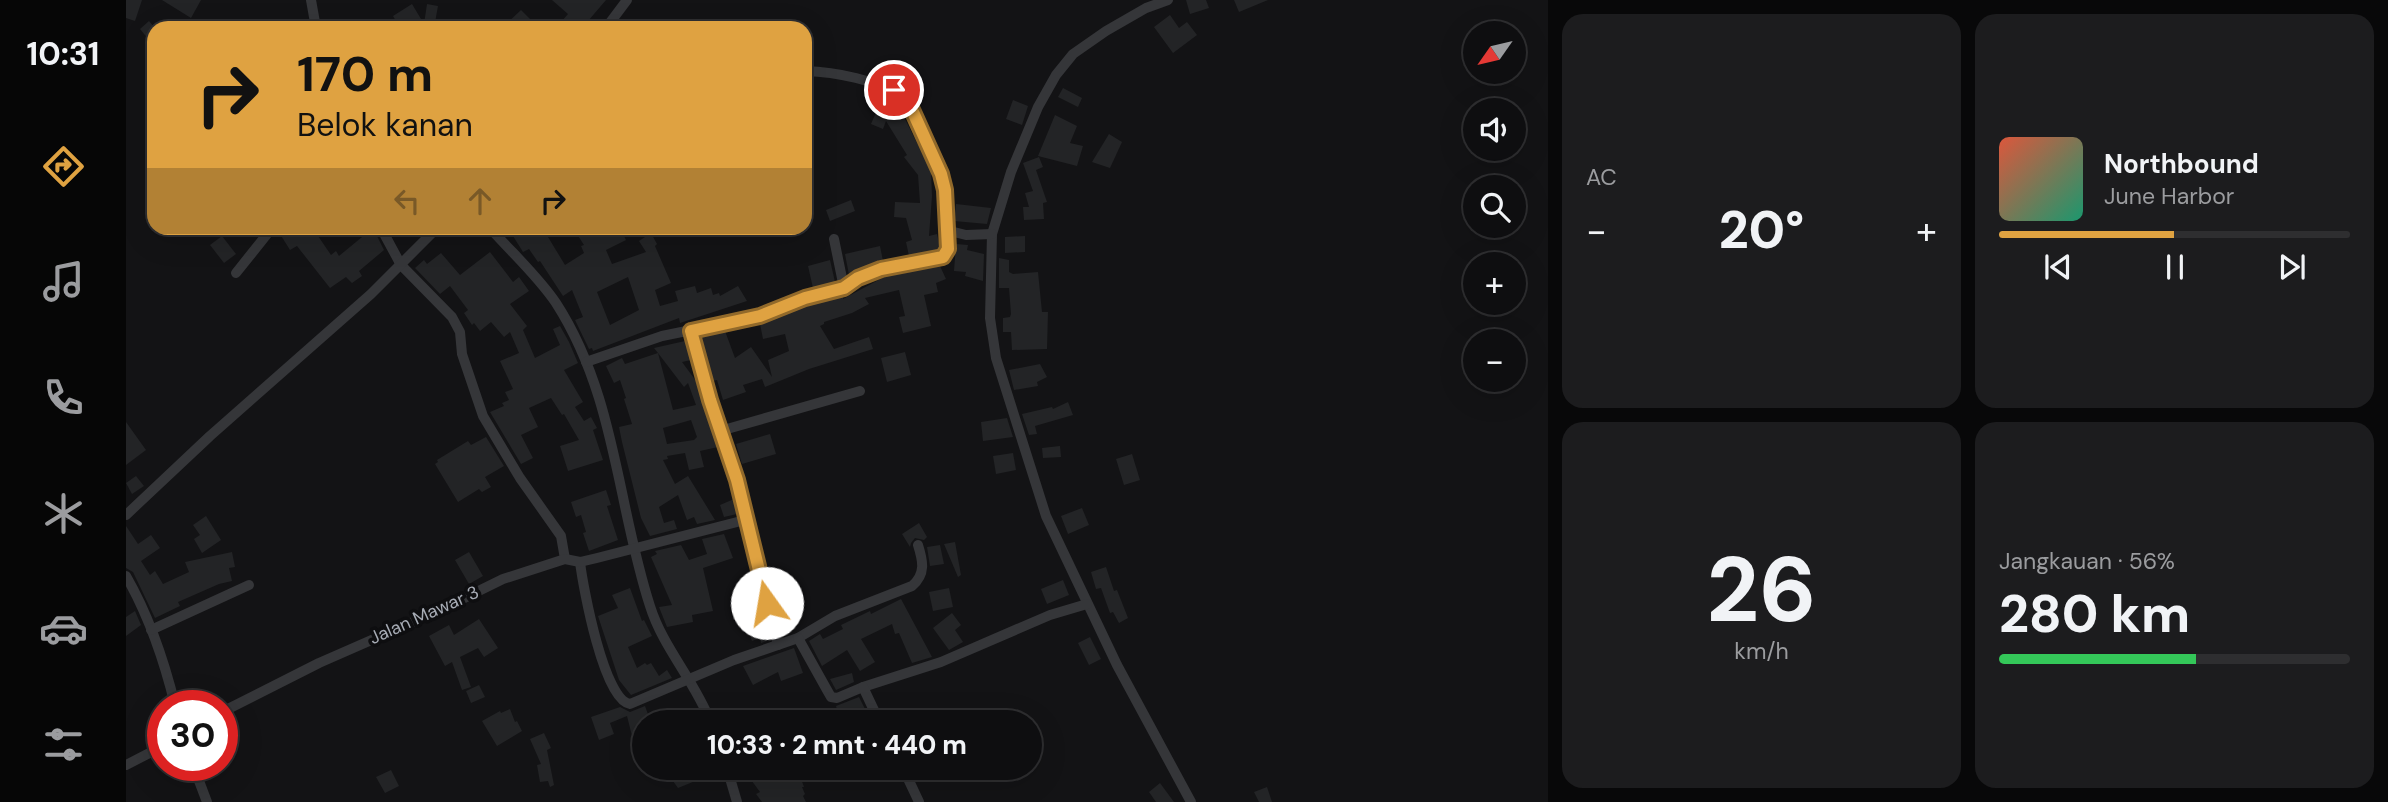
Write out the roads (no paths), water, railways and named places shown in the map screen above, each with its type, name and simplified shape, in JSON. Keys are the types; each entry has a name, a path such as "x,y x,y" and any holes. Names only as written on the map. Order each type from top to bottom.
{"street":[{"path":"312,0 315,21"},
{"path":"611,21 627,0"},
{"path":"1168,0 1146,8 1073,54 1056,75 1038,107 1010,172 992,233 990,318 996,358 1046,516 1087,604 1191,802"},
{"path":"586,362 662,336 760,316 805,298 844,288 858,278 881,269 943,257 948,249 945,190 941,174 908,101 894,90 841,76 812,72"},
{"path":"946,230 966,235 992,233"},
{"path":"236,273 266,235"},
{"path":"385,235 401,265 452,317 460,332 462,354 483,416 520,478 561,536 565,559"},
{"path":"126,515 401,265 430,235"},
{"path":"497,235 533,273 555,302 586,362 610,432 635,550 655,622 691,681 705,710"},
{"path":"834,239 844,288"},
{"path":"691,331 737,480 778,645"},
{"path":"720,431 860,391"},
{"name":"Jalan Mawar 3","path":"238,704 319,663 503,579 565,559 580,562 745,520"},
{"path":"580,562 583,587 602,664 621,700 630,704 691,681 734,660 798,638 835,616 912,586 921,577 923,561 918,545"},
{"path":"126,576 151,630 171,690"},
{"path":"151,630 249,585"},
{"path":"798,638 831,697 838,698 968,652 1050,615 1087,604"},
{"path":"863,687 874,710"},
{"path":"126,765 147,754"},
{"path":"731,780 737,802"},
{"path":"909,780 919,802"},
{"path":"199,781 207,802"}]}
